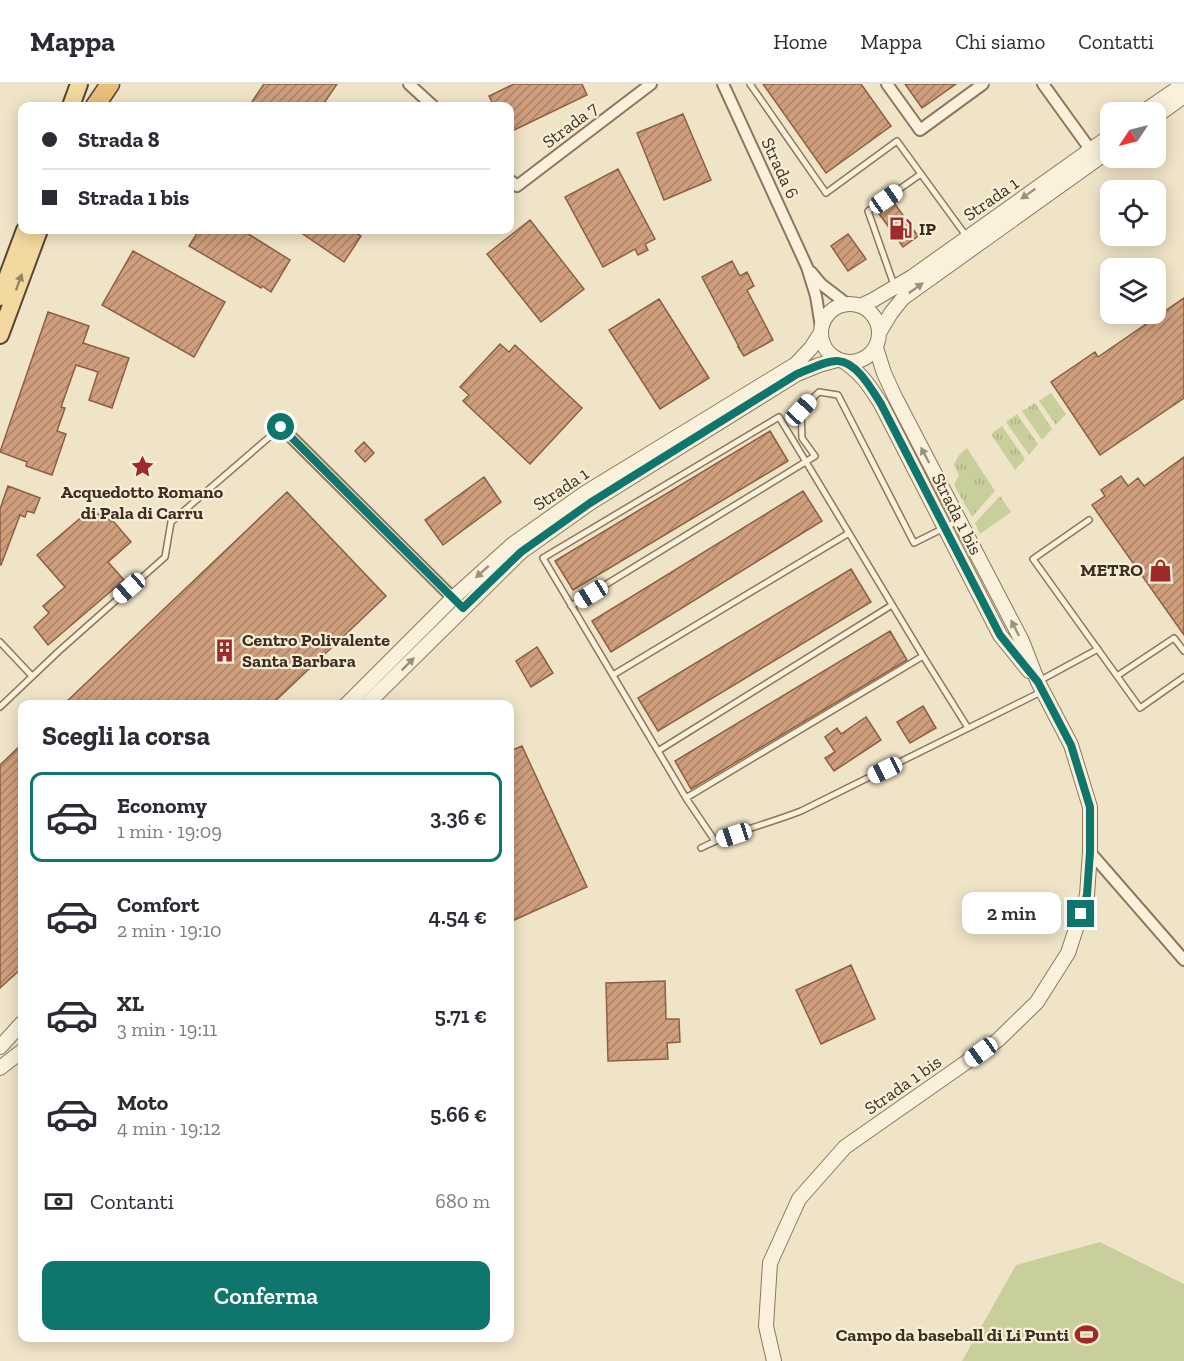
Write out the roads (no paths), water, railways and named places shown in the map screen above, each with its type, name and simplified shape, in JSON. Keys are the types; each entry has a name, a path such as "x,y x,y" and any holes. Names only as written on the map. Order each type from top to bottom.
{"highway":[{"path":"87,102 94,84"},
{"path":"98,102 110,84"}],"main road":[{"path":"72,102 79,84"},
{"path":"0,297 24,234"},
{"path":"0,336 38,234"}],"street":[{"path":"409,84 429,102"},
{"name":"Strada 7","path":"514,183 517,186 651,84"},
{"name":"Strada 6","path":"723,84 807,267 816,296 820,331"},
{"path":"888,84 920,130 982,84"},
{"path":"1043,84 1094,154"},
{"path":"1158,102 1184,84"},
{"path":"1166,109 1184,96"},
{"name":"Strada 1","path":"879,333 903,298 965,254 1100,147"},
{"name":"Strada 1","path":"853,305 873,300 895,287 1094,154 1100,152"},
{"name":"Strada 6","path":"807,267 821,284 853,305"},
{"path":"853,305 868,310 874,316 879,333 876,348 865,359 856,362 842,361 827,352 821,341 820,331 830,311 853,305"},
{"name":"Strada 1","path":"371,700 513,544 585,493 796,364 811,348 820,331"},
{"name":"Strada 1 bis","path":"774,1361 766,1326 770,1263 799,1200 845,1147 998,1040 1037,1002 1068,953 1087,895 1090,807 1071,745 1040,687 1022,641 895,397 876,348"},
{"name":"Strada 1","path":"351,700 458,603 521,552 590,503 797,374 819,365 842,361"},
{"name":"Strada 1 bis","path":"842,361 857,371 869,384 1000,635 1040,687"},
{"path":"281,427 458,603"},
{"path":"1090,852 1184,960"},
{"path":"0,1047 18,1027"},
{"path":"0,1068 18,1054"}],"lane":[{"path":"750,84 826,193 897,141 967,238 965,254"},
{"path":"895,287 868,211 921,174"},
{"path":"571,606 814,456 802,438 801,410 819,392 838,396 914,543 959,520"},
{"path":"715,841 686,798 543,558 779,417 968,729"},
{"path":"0,706 58,651 165,557 171,522 281,427"},
{"path":"1089,520 1033,559 1140,708 1184,677"},
{"path":"613,675 849,533"},
{"path":"658,751 892,605"},
{"path":"1117,676 1174,638 1184,651"},
{"path":"0,642 32,676"},
{"path":"701,848 801,811 968,729 1040,687 1098,649"},
{"path":"686,798 923,656"}],"place":[{"name":"IP","path":"901,229"},
{"name":"Acquedotto Romano di Pala di Carru","path":"142,466"},
{"name":"METRO","path":"1161,570"},
{"name":"Centro Polivalente Santa Barbara","path":"224,650"},
{"name":"Campo da baseball di Li Punti","path":"1087,1335"}]}
